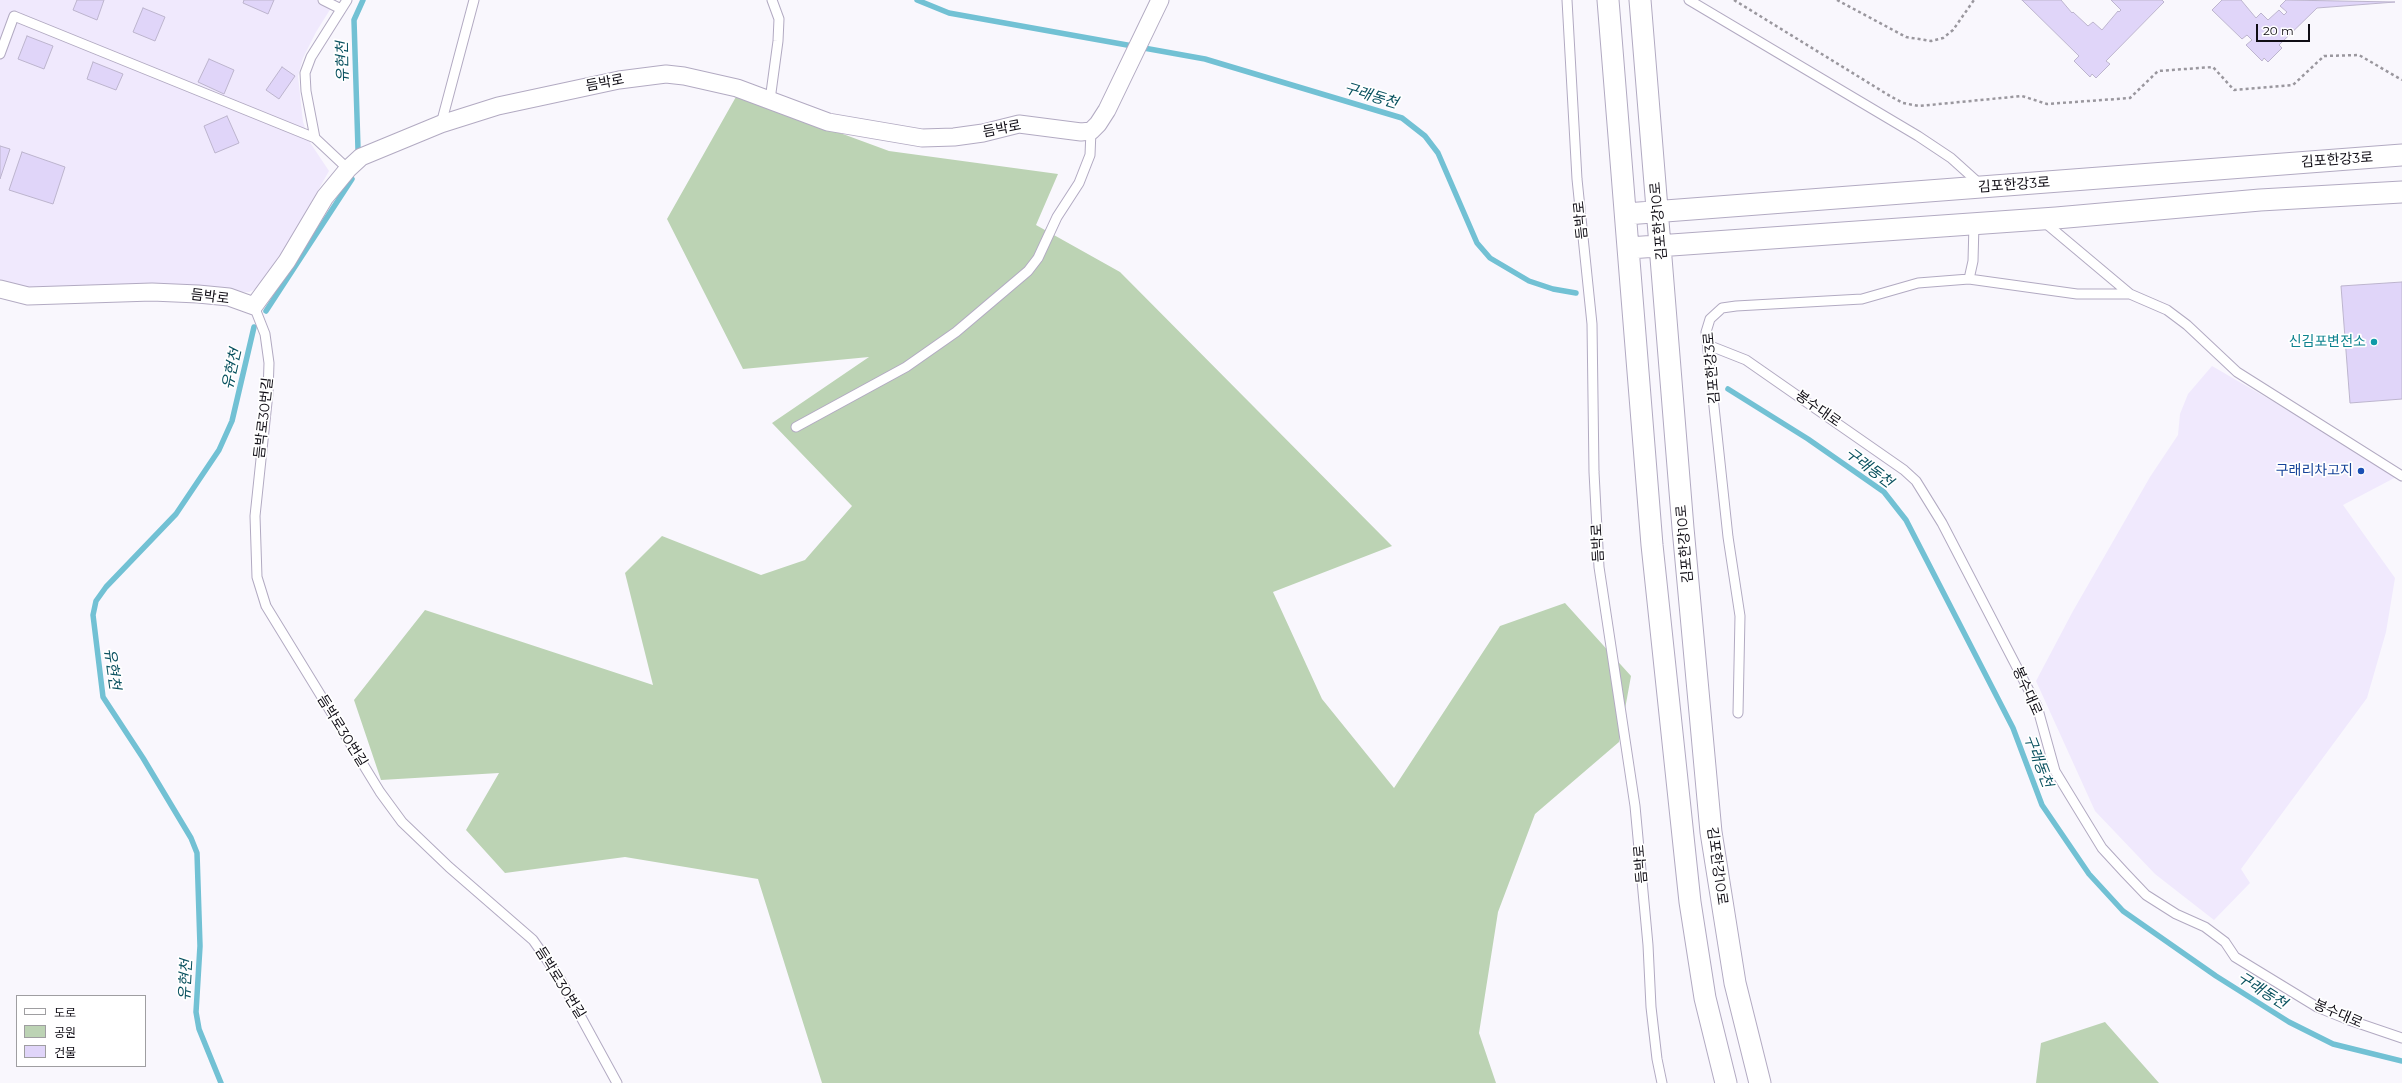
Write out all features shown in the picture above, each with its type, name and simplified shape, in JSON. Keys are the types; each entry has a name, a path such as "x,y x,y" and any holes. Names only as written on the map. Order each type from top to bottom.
{"street":[{"path":"1091,131 1098,124 1107,110 1160,0"},
{"path":"1608,0 1652,545 1690,902 1705,998 1726,1083"},
{"name":"김포한강10로","path":"1640,0 1683,528 1711,832 1734,983 1760,1083"},
{"name":"듬박로","path":"0,289 28,296 152,292 198,294 228,297 254,306 287,262 325,197 348,169 361,157 441,124 498,106 534,97 650,75 684,76 737,88 828,122 922,138 954,137 983,133 1019,124 1081,132 1091,131"},
{"name":"김포한강3로","path":"1626,214 2402,155"},
{"path":"1629,248 2041,219 2260,200 2402,192"}],"lane":[{"path":"323,0 341,9"},
{"path":"315,138 306,91 305,73 311,57 347,0"},
{"path":"441,124 474,0"},
{"path":"770,100 778,41 779,19 772,0"},
{"name":"듬박로","path":"1567,0 1578,180 1592,324 1594,472 1599,567 1635,806 1644,901 1651,1007 1657,1059 1662,1083"},
{"path":"1689,0 1918,136 1951,158 1984,187"},
{"path":"0,54 14,16 315,138 348,169"},
{"path":"796,427 906,367 956,332 1028,271 1038,258 1057,217 1079,183 1090,155 1091,131"},
{"path":"2041,219 2130,294 2167,310 2187,325 2237,372 2402,476"},
{"path":"1969,279 1973,261 1974,224"},
{"name":"김포한강3로","path":"1738,713 1740,616 1728,537 1706,332 1710,319 1722,308 1862,299 1918,283 1969,279 2077,294 2130,294"},
{"name":"듬박로30번길","path":"254,306 265,334 269,363 268,393 255,516 257,577 266,606 380,792 402,822 449,867 533,940 559,977 617,1083"},
{"name":"봉수대로","path":"1708,345 1746,360 1904,470 1916,481 1942,523 2037,706 2055,771 2102,848 2130,879 2146,894 2176,914 2205,927 2224,942 2235,957 2317,1007 2349,1020 2402,1038"}],"path":[{"path":"1734,0 1890,96 1903,102 1918,106 2022,96 2047,104 2130,98 2158,71 2213,67 2234,90 2293,85 2324,56 2359,56 2402,80"},
{"path":"1837,0 1906,37 1931,41 1943,38 1953,30 1974,0"}],"shaded area":[{"path":"0,0 336,0 316,32 303,58 298,76 303,122 311,144 329,171 289,242 258,288 249,292 33,289 0,281"},
{"path":"2212,366 2400,475 2343,505 2395,578 2386,632 2367,698 2241,869 2250,883 2214,920 2155,874 2095,811 2036,681 2073,611 2150,477 2178,435 2180,414 2188,394"}],"green space":[{"path":"737,95 889,151 1058,174 1036,225 1120,272 1392,546 1273,592 1322,699 1394,788 1500,626 1565,603 1631,676 1619,742 1535,814 1498,912 1479,1033 1496,1083 822,1083 758,879 625,857 505,873 466,830 499,773 381,780 354,700 425,610 653,685 625,573 662,536 761,575 805,560 852,506 772,423 869,357 743,369 667,219"},
{"path":"2105,1022 2159,1083 2036,1083 2041,1043"}],"building":[{"path":"77,0 104,0 97,20 73,10"},
{"path":"244,0 274,0 268,14 243,3"},
{"path":"2022,0 2061,0 2072,13 2073,12 2088,26 2093,22 2102,30 2118,11 2119,12 2121,10 2111,0 2162,0 2164,2 2106,61 2110,64 2096,78 2092,74 2090,77 2074,61 2079,56"},
{"path":"2222,0 2241,0 2256,18 2261,13 2268,20 2279,10 2284,15 2287,12 2280,6 2286,0 2395,2 2317,8 2279,45 2282,48 2268,62 2264,58 2262,61 2246,45 2252,40 2247,35 2242,39 2212,10"},
{"path":"143,8 165,17 155,41 133,32"},
{"path":"27,36 53,46 44,69 18,59"},
{"path":"209,59 234,70 224,94 198,82"},
{"path":"93,62 123,74 116,90 87,79"},
{"path":"282,67 295,76 279,99 266,90"},
{"path":"227,116 239,143 215,153 204,126"},
{"path":"0,146 10,149 0,179"},
{"path":"22,152 65,167 53,204 9,190"},
{"name":"신김포변전소","path":"2402,282 2402,399 2350,403 2341,286"}],"waterway":[{"name":"유현천","path":"358,149 354,20 363,0"},
{"name":"구래동천","path":"917,0 949,13 1205,59 1402,118 1425,136 1438,153 1477,243 1490,258 1529,281 1553,289 1576,293"},
{"name":"유현천","path":"266,311 352,179"},
{"name":"유현천","path":"221,1083 199,1029 196,1012 200,946 197,853 191,838 143,758 103,697 93,615 96,601 106,587 176,514 219,450 232,421 254,327"},
{"name":"구래동천","path":"1728,389 1808,439 1884,492 1906,520 2013,728 2042,805 2089,874 2123,911 2216,976 2289,1022 2333,1044 2402,1061"}],"place":[{"name":"신김포변전소","path":"2374,342"},
{"name":"구래리차고지","path":"2361,471"}]}
